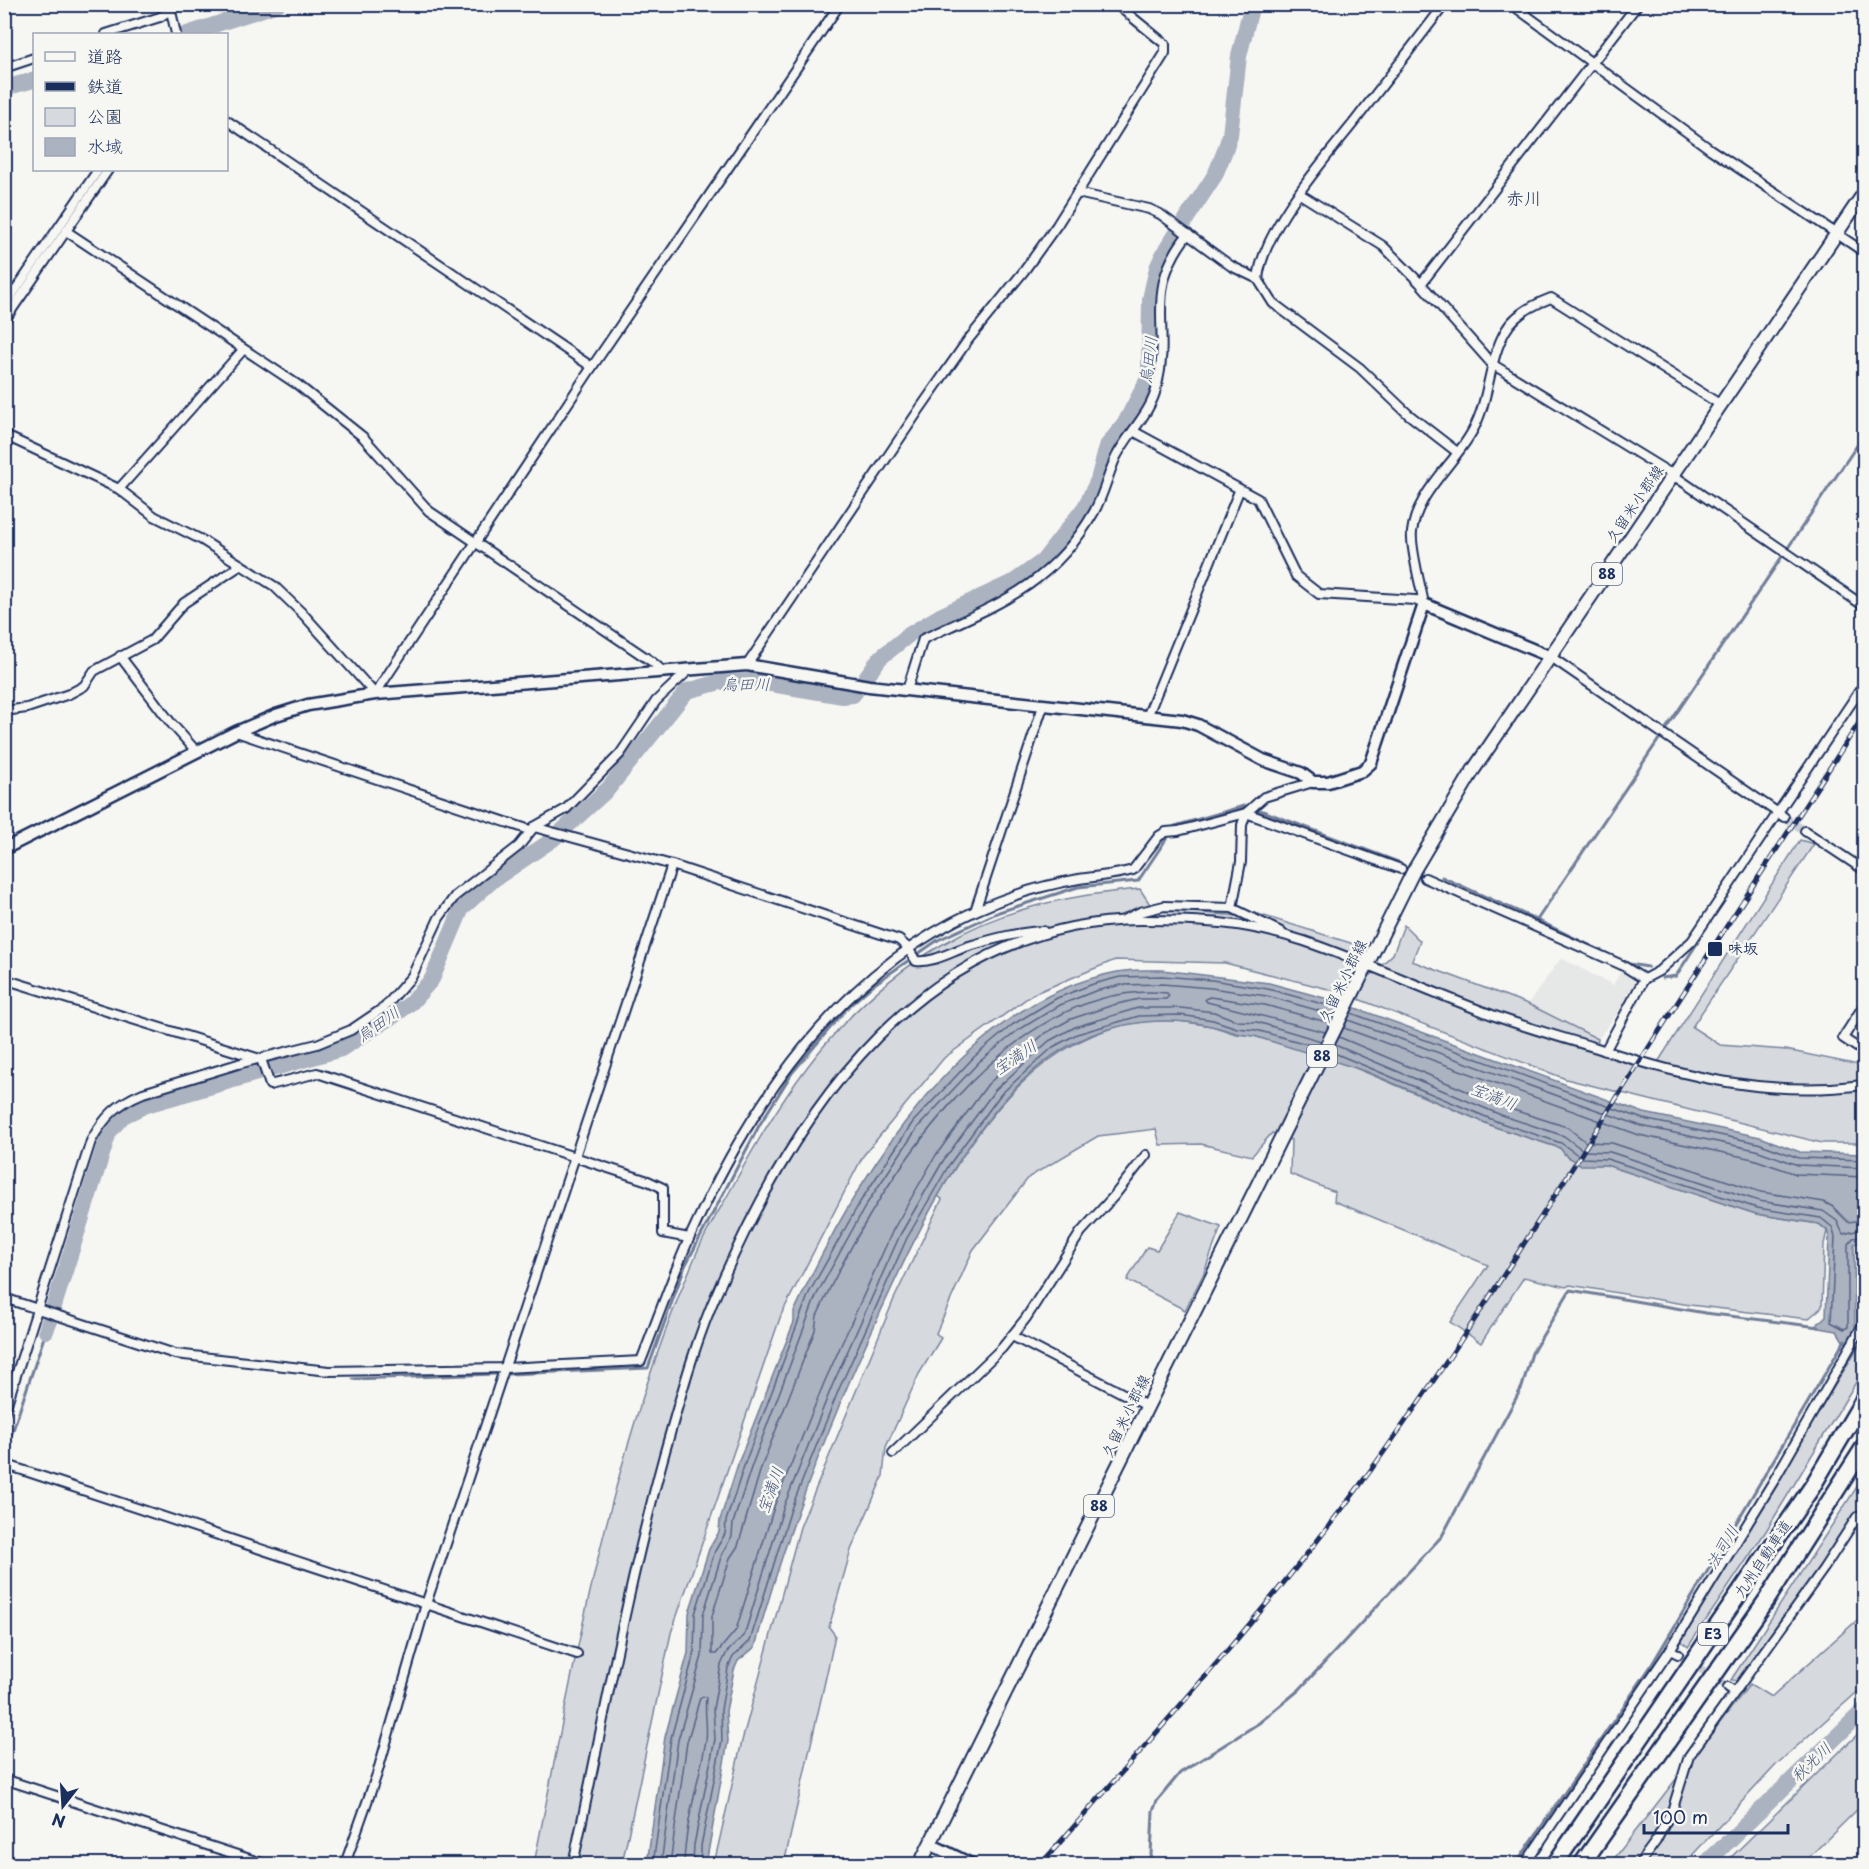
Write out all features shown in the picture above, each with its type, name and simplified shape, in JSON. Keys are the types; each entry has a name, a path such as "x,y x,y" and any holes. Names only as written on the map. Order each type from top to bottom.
{"highway":[{"name":"九州自動車道","path":"1555,1864 1812,1487 1864,1399"},
{"name":"九州自動車道","path":"1582,1864 1766,1601 1864,1447"}],"main road":[{"name":"久留米小郡線","path":"920,1864 1414,870 1474,769 1864,193"}],"street":[{"path":"109,33 172,15 179,4"},
{"path":"375,694 592,367 840,4"},
{"path":"747,665 919,410 968,340 1024,271 1077,193 1166,48 1116,4"},
{"path":"1258,279 1259,266 1274,234 1300,194 1445,4"},
{"path":"1511,4 1710,149 1864,252"},
{"path":"1421,284 1638,4"},
{"path":"172,15 176,33"},
{"path":"4,68 33,58"},
{"path":"228,121 592,367"},
{"path":"4,307 97,171"},
{"path":"4,321 107,171"},
{"path":"1077,193 1149,209 1170,221 1231,266 1258,279 1273,303 1360,368 1408,414 1457,452"},
{"path":"1300,194 1383,246 1421,284 1492,364 1673,475 1864,606"},
{"path":"66,231 297,385 341,418 389,464 429,511 476,541 664,672"},
{"path":"907,690 923,639 1004,602 1043,576 1069,549 1095,511 1116,457 1151,404 1157,387 1161,362 1160,300 1164,276 1172,255 1186,233"},
{"path":"1232,908 1241,862 1242,825 1246,813 1264,797 1313,782 1328,782 1362,771 1371,763 1425,604 1411,534 1419,507 1481,412 1492,364 1506,330 1512,322 1522,313 1551,298 1721,405"},
{"path":"119,489 243,350"},
{"path":"1133,431 1258,499 1296,576 1319,594 1415,600 1551,657 1785,818"},
{"path":"4,435 119,489 154,516 202,540 274,586 304,615 375,694"},
{"path":"1147,717 1239,490"},
{"path":"4,711 27,708 69,694 84,686 94,671 152,640 184,603 241,565"},
{"path":"120,657 171,723 198,752"},
{"path":"4,849 236,732 295,708 375,694 747,665 869,686 1182,720 1198,725 1245,752 1300,772 1313,782"},
{"path":"4,1413 41,1310 91,1141 100,1124 112,1110 127,1099 143,1093 262,1062 341,1035 385,1007 412,976 439,918 455,896 472,880 519,846 532,829 566,809 620,754 656,701 689,670"},
{"path":"1605,1051 1644,979 1659,971 1692,941 1718,906 1778,811 1864,687"},
{"path":"975,911 1043,706"},
{"path":"236,732 532,829 550,831 672,865 899,940 908,948 916,962 924,962 969,946 1026,932 1053,931 1124,920 1208,920 1287,936 1496,1016 1644,1064 1737,1085 1801,1090 1864,1085"},
{"path":"4,1298 175,1354 329,1371 505,1368 641,1361 690,1238 734,1154 786,1069 848,996 908,948 975,911 1038,888 1133,870 1159,836 1166,832 1246,813 1401,869"},
{"path":"1805,831 1864,870"},
{"path":"345,1864 377,1774 426,1604 672,865"},
{"path":"1425,878 1622,966 1644,979"},
{"path":"1124,920 1140,912 1164,906 1232,908 1265,922 1287,936"},
{"path":"573,1864 623,1619 651,1500 680,1399 704,1327 718,1289 750,1224 787,1157 828,1094 880,1032 919,998 962,969 1007,947 1053,931"},
{"path":"4,979 262,1062"},
{"path":"1864,1005 1843,1038 1864,1052"},
{"path":"262,1062 270,1085 316,1073 663,1188 663,1233 690,1238"},
{"path":"893,1453 942,1408 1012,1336 1081,1232 1114,1196 1146,1155"},
{"path":"1525,1864 1670,1650 1773,1482 1864,1323"},
{"path":"1012,1336 1148,1406"},
{"path":"7,1465 577,1654"},
{"path":"1639,1864 1656,1841 1673,1808 1689,1756 1824,1568 1857,1517"},
{"path":"1670,1650 1678,1654"},
{"path":"1728,1687 1735,1692"},
{"path":"4,1779 265,1864"},
{"path":"930,1844 971,1864"}],"shaded area":[{"path":"1561,958 1613,985 1623,968 1635,976 1633,992 1598,1039 1528,1004"}],"green space":[{"path":"1800,840 1814,844 1692,1027 1720,1045 1786,1050 1864,1066 1864,1143 1822,1143 1566,1079 1340,992 1225,963 1115,960 1033,994 944,1058 863,1156 781,1315 671,1633 622,1864 534,1864 598,1556 640,1405 666,1330 704,1237 777,1110 823,1047 877,991 909,966 943,944 989,921 1038,905 1089,895 1140,889 1153,909 1240,916 1258,914 1357,945 1355,967 1371,975 1393,954 1404,925 1420,941 1412,961 1528,1004 1598,1039 1596,1053 1653,1070"},
{"path":"1180,1021 1254,1036 1339,1061 1495,1127 1560,1148 1567,1157 1581,1164 1606,1165 1756,1214 1819,1224 1827,1231 1824,1244 1822,1307 1808,1319 1690,1305 1570,1285 1566,1287 1524,1277 1481,1343 1450,1322 1488,1265 1334,1201 1335,1192 1290,1174 1291,1140 1272,1133 1252,1156 1201,1144 1160,1145 1156,1129 1098,1136 1029,1177 973,1250 936,1333 941,1338 919,1374 886,1447 883,1476 851,1550 829,1627 835,1635 784,1864 714,1864 742,1741 800,1527 894,1299 942,1199 938,1196 975,1138 996,1111 1019,1085 1045,1063 1073,1045 1105,1031 1139,1022"},
{"path":"1180,1212 1221,1227 1203,1275 1185,1310 1127,1280 1147,1247 1157,1250"},
{"path":"1864,1248 1864,1307 1859,1306 1862,1249"},
{"path":"1864,1337 1864,1369 1766,1531 1688,1647 1681,1641"},
{"path":"1864,1476 1864,1503 1741,1681 1731,1680"},
{"path":"1864,1614 1864,1686 1777,1764 1684,1864 1610,1864 1750,1684 1771,1697"},
{"path":"1864,1728 1864,1803 1802,1864 1724,1864"}],"water":[{"name":"宝満川","path":"1162,970 1269,983 1339,1002 1644,1113 1760,1137 1800,1152 1864,1154 1864,1242 1854,1244 1855,1332 1850,1345 1843,1341 1837,1331 1814,1327 1826,1316 1829,1237 1827,1230 1819,1224 1756,1214 1606,1165 1581,1165 1567,1157 1560,1148 1495,1127 1365,1071 1254,1036 1177,1021 1143,1022 1093,1034 1044,1062 1012,1091 983,1126 933,1206 911,1247 840,1403 793,1523 755,1647 738,1661 734,1670 726,1711 728,1741 706,1864 647,1864 665,1737 688,1653 689,1613 709,1549 719,1532 720,1520 739,1461 794,1322 794,1312 848,1207 882,1154 920,1104 963,1058 1010,1019 1061,990 1117,972"}],"waterway":[{"path":"190,33 278,4"},
{"name":"烏田川","path":"46,1331 109,1132 123,1116 146,1105 341,1049 395,1015 412,1002 432,979 462,908 493,880 552,840 608,789 687,691 720,682 752,681 843,696 853,695 880,658 910,634 940,616 1015,581 1043,561 1085,507 1098,480 1107,446 1125,423 1149,377 1150,299 1157,268 1164,253 1215,175 1224,153 1230,135 1239,56 1252,4"},
{"path":"4,88 33,80"},
{"path":"1442,877 1537,920 1864,435"},
{"path":"510,1374 648,1368 685,1266 760,1124 792,1073 847,1008 873,985 938,940 999,912 1078,887 1138,881 1175,826 1244,806 1398,862"},
{"path":"1537,920 1629,964 1648,967"},
{"path":"1662,978 1676,976 1698,942"},
{"path":"1146,1864 1151,1855 1153,1811 1157,1801 1180,1773 1259,1723 1299,1690 1442,1536 1522,1387 1532,1353 1570,1290 1705,1313 1819,1327"},
{"path":"4,1457 46,1331"},
{"name":"法司川","path":"1516,1864 1651,1666 1845,1340"},
{"path":"353,1379 496,1374"},
{"name":"秋光川","path":"1705,1864 1864,1710"}],"tunnel":[{"path":"1784,817 1805,831"},
{"path":"1678,1654 1728,1687"}],"railway":[{"path":"1041,1864 1163,1726 1281,1586 1320,1538 1395,1436 1504,1274 1864,715"}],"place":[{"name":"味坂","path":"1715,949"}],"district":[{"name":"赤川","path":"1524,199"}]}
